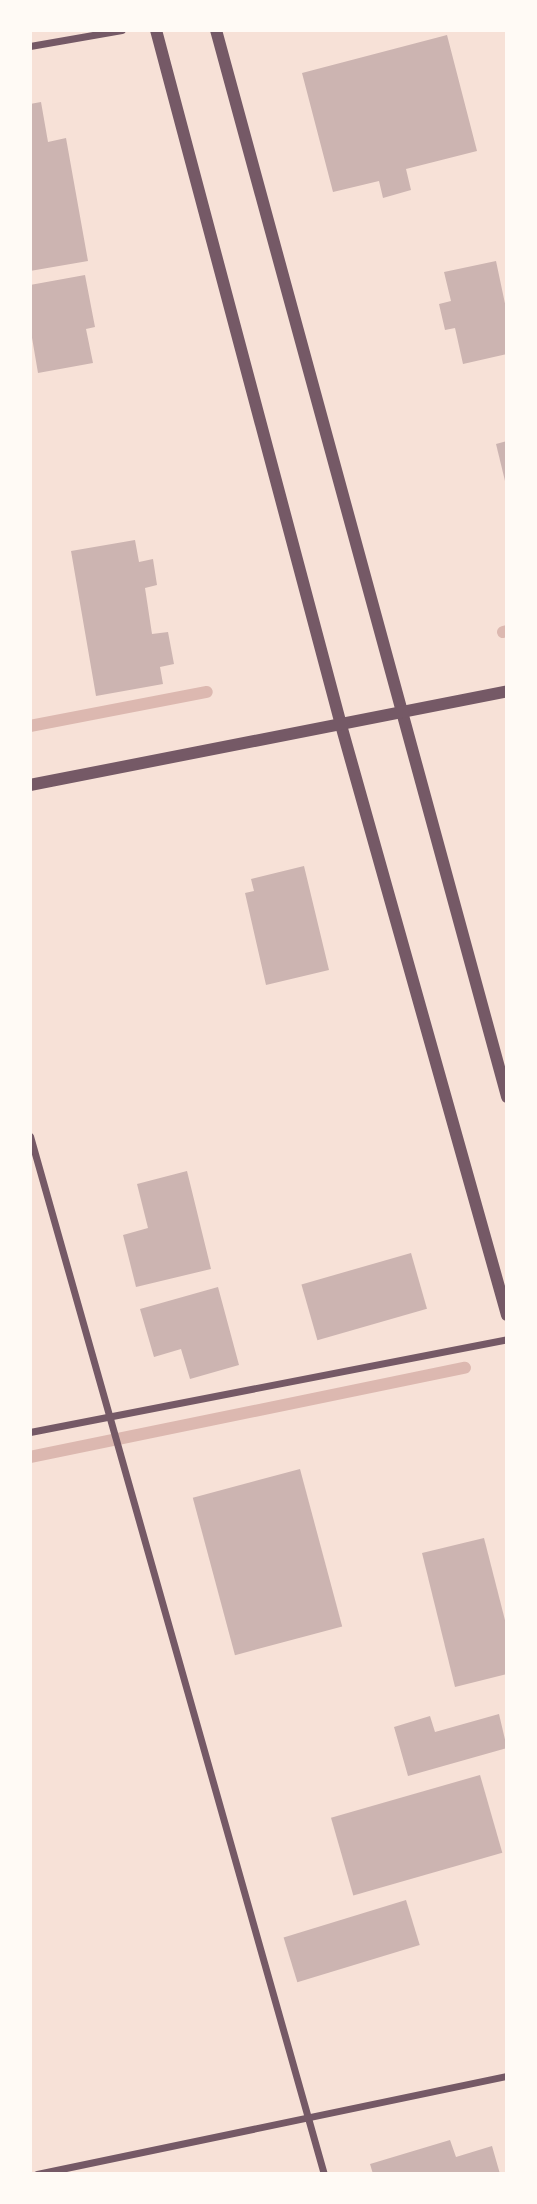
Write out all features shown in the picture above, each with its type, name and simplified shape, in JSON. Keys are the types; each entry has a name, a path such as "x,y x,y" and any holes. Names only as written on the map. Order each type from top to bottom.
{"street":[{"path":"30,46 122,30"},
{"path":"156,30 341,725 507,1315"},
{"path":"216,30 507,1097"},
{"path":"30,785 507,691"},
{"path":"30,1136 324,2174"},
{"path":"30,1432 507,1339"},
{"path":"37,2174 507,2076"}],"building":[{"path":"447,35 477,151 406,169 411,190 383,198 379,181 333,192 302,73"},
{"path":"41,102 48,142 66,138 88,261 30,271 30,104"},
{"path":"496,261 507,313 507,354 463,364 455,328 445,330 439,304 451,301 444,272"},
{"path":"85,275 95,327 86,329 93,363 38,373 30,326 30,285"},
{"path":"507,441 507,485 506,485 496,444"},
{"path":"135,540 139,562 153,559 157,585 145,588 152,634 168,632 174,664 160,667 163,684 96,696 71,551"},
{"path":"304,866 329,970 266,985 245,893 254,891 251,879"},
{"path":"187,1171 211,1269 136,1287 123,1235 148,1228 137,1184"},
{"path":"411,1253 427,1309 317,1340 301,1284"},
{"path":"218,1287 239,1365 190,1379 181,1349 154,1357 140,1309"},
{"path":"300,1469 342,1626 235,1655 193,1498"},
{"path":"484,1538 507,1628 507,1674 455,1687 422,1553"},
{"path":"499,1714 507,1748 408,1776 394,1727 430,1716 435,1732"},
{"path":"480,1775 502,1853 353,1896 331,1818"},
{"path":"406,1900 420,1945 297,1982 284,1937"},
{"path":"450,2140 456,2157 492,2146 500,2174 373,2174 370,2164"}],"waterway":[{"path":"503,632 507,631"},
{"path":"30,726 207,692"},
{"path":"30,1457 465,1368"}]}
